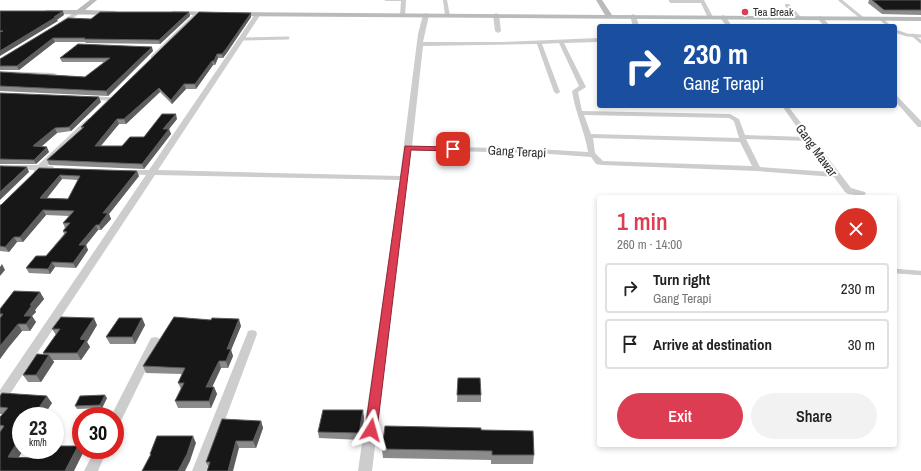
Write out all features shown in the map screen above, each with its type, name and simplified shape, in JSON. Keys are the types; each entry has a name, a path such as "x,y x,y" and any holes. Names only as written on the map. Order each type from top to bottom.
{"main road":[{"path":"79,12 94,0"},
{"path":"599,0 609,16"},
{"path":"40,12 126,13"},
{"path":"166,13 921,19"}],"street":[{"path":"386,0 404,0 403,15"},
{"path":"445,0 448,15"},
{"path":"671,1 702,1 710,17"},
{"path":"787,5 799,18"},
{"path":"53,29 79,12"},
{"path":"147,63 159,47 197,14"},
{"path":"0,400 258,14"},
{"path":"365,471 408,148 420,44 426,15"},
{"path":"496,15 498,31"},
{"path":"633,16 635,24"},
{"path":"723,17 728,24"},
{"path":"820,18 826,24"},
{"path":"420,44 539,43 597,40"},
{"path":"561,42 583,87 575,92 586,133 589,136 592,155 596,156 599,162 757,169 836,175"},
{"path":"539,43 557,92"},
{"path":"0,73 54,75"},
{"path":"897,99 921,125"},
{"path":"667,108 670,114"},
{"name":"Gang Mawar","path":"787,108 836,175 851,192 862,194"},
{"path":"580,113 730,116 736,120 742,138 757,169"},
{"path":"30,177 94,115"},
{"path":"589,136 810,139"},
{"name":"Gang Terapi","path":"408,148 529,151 592,155"},
{"path":"0,167 62,169"},
{"path":"122,172 403,178"},
{"path":"199,471 252,334"},
{"path":"122,407 155,341"},
{"path":"90,471 96,459"}],"lane":[{"path":"840,0 862,18"},
{"path":"881,19 887,24"},
{"path":"897,32 901,34 921,36"},
{"path":"913,35 921,42"},
{"path":"241,39 288,38"},
{"path":"88,98 110,99"},
{"path":"897,271 921,273"}],"building":[{"path":"872,0 921,0 921,10 884,10"},
{"path":"0,11 63,11 54,17 56,17 0,51 0,32 3,31 0,31"},
{"path":"100,12 189,12 159,40 53,38 17,66 0,66 0,59 68,18 91,19"},
{"path":"199,12 251,13 226,49 222,54 217,54 214,61 212,61 195,84 184,84 171,100 159,88 124,119 117,119 95,146 122,146 130,137 144,137 162,114 176,114 163,129 169,129 142,164 47,160 84,127 81,127"},
{"path":"78,44 152,47 106,91 0,86 0,72 85,77 110,58 60,58"},
{"path":"0,93 99,97 69,127 55,128 33,146 47,147 34,160 0,159"},
{"path":"0,166 27,167 0,192"},
{"path":"39,168 137,171 103,213 108,213 99,225 96,225 79,245 86,245 73,263 52,262 48,269 26,268 36,256 46,256 67,232 63,231 70,223 63,223 74,211 43,210 20,237 14,237 5,247 0,246 1,205","holes":["60,175 80,176 68,199 40,198"]},
{"path":"14,291 40,292 24,316 32,316 26,324 18,324 0,346 0,318 3,314 0,314 0,309"},
{"path":"61,317 94,318 80,339 86,340 77,353 43,353 60,329 52,329"},
{"path":"174,317 211,320 212,318 239,319 227,349 231,349 226,361 219,361 206,387 214,387 209,401 175,401 184,383 178,383 185,368 143,366"},
{"path":"119,318 142,318 132,337 106,337"},
{"path":"37,354 49,355 36,375 23,375"},
{"path":"458,378 480,378 481,395 457,395"},
{"path":"2,393 47,396 39,407 12,407 12,451 8,457 12,457 12,459 64,459 64,446 72,446 72,458 65,471 0,471 0,432 4,426 0,425 0,417 8,408 0,407 0,396"},
{"path":"105,395 100,405 75,406 80,396"},
{"path":"323,410 363,410 359,433 318,432"},
{"path":"222,419 261,421 253,441 236,441 228,471 207,471 210,462 206,462"},
{"path":"385,426 481,428 481,430 533,431 534,455 492,455 492,451 382,449"},
{"path":"157,436 193,436 187,454 178,471 142,471 151,454"}],"place":[{"name":"Tea Break","path":"745,12"}],"route":[{"path":"371,430 408,148 453,149"}]}
